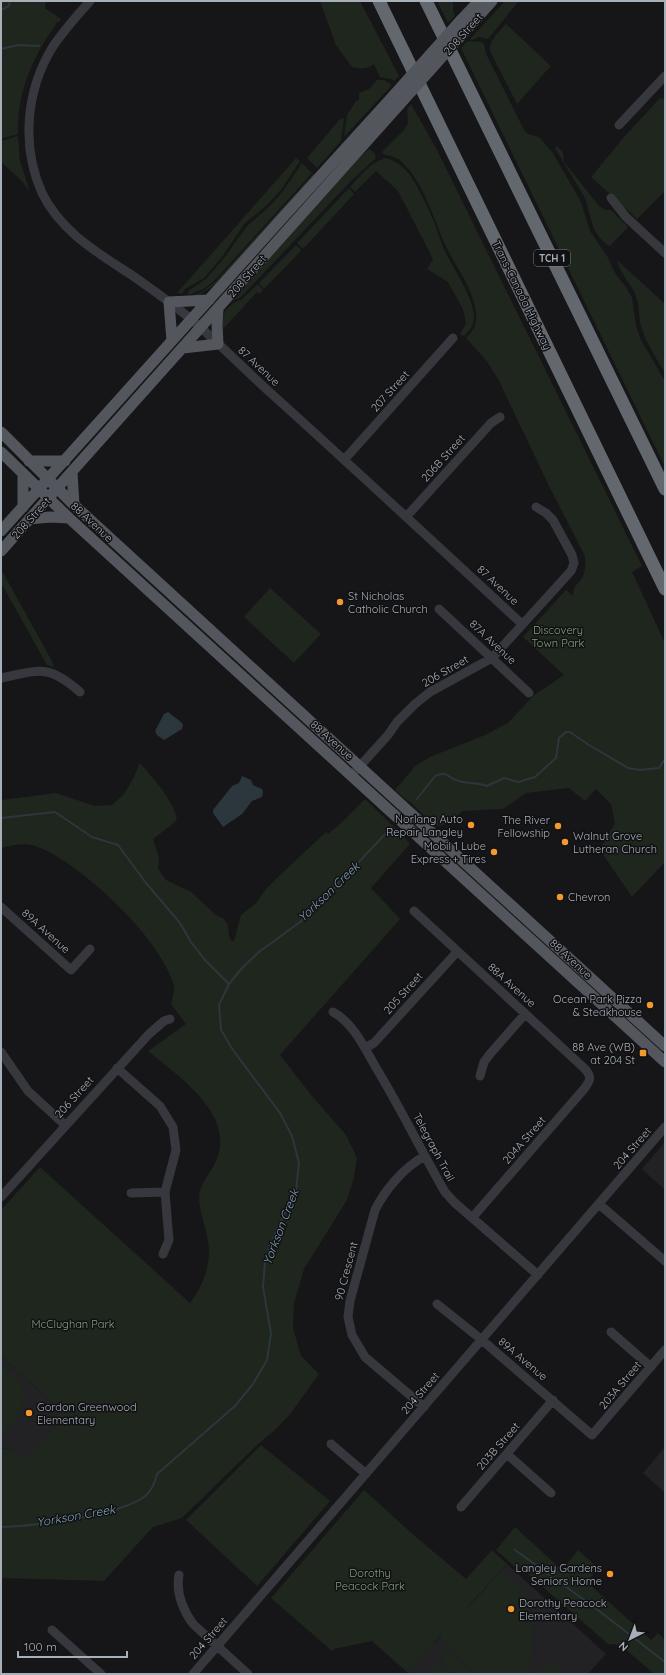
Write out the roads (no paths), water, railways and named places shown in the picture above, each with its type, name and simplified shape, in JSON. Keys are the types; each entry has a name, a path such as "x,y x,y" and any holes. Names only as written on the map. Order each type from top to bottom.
{"highway":[{"name":"Trans-Canada Highway","path":"379,1 665,589"},
{"name":"TCH 1","path":"426,1 665,489"}],"main road":[{"name":"208 Street","path":"464,25 479,1"},
{"name":"208 Street","path":"1,531 209,300 397,100 464,25 492,1"},
{"name":"208 Street","path":"1,551 218,309 365,142 397,100"},
{"path":"172,341 169,302 209,300"},
{"path":"183,348 218,344 218,309"},
{"name":"88 Avenue","path":"1,432 74,505 665,1046"},
{"name":"88 Avenue","path":"1,452 48,499 665,1062"},
{"path":"29,461 65,461"},
{"path":"72,472 74,505"},
{"path":"22,507 23,474"},
{"path":"29,519 50,517 69,518"},
{"path":"264,696 269,694 272,695 310,727 322,731"},
{"path":"477,890 485,881"}],"street":[{"name":"87 Avenue","path":"90,1 60,36 46,59 36,83 31,106 29,135 31,161 42,193 54,213 73,235 169,302 192,320 522,624"},
{"path":"619,125 663,81"},
{"path":"612,198 626,217 665,253"},
{"name":"207 Street","path":"344,460 453,338"},
{"name":"206B Street","path":"406,517 491,423 500,417"},
{"name":"206 Street","path":"352,776 388,735 397,722 430,692 492,658 571,572 574,563 572,555 553,520 546,513 536,507"},
{"name":"87A Avenue","path":"439,609 530,693"},
{"path":"1,678 37,670 56,674 67,680 80,692"},
{"name":"89A Avenue","path":"1,907 71,970 90,949"},
{"name":"88A Avenue","path":"414,911 584,1068 589,1073 591,1078"},
{"name":"205 Street","path":"365,1048 374,1043 457,952"},
{"name":"Telegraph Trail","path":"333,1012 341,1016 349,1024 365,1048 445,1192 472,1218 538,1275"},
{"path":"480,1076 484,1062 525,1014"},
{"name":"206 Street","path":"1,1197 149,1034 164,1021 170,1019"},
{"path":"1,1052 28,1091 65,1125"},
{"path":"118,1068 160,1106 173,1127 176,1150 166,1192 169,1240 163,1254"},
{"name":"204A Street","path":"472,1218 584,1089 591,1078"},
{"name":"204 Street","path":"193,1674 665,1127"},
{"name":"90 Crescent","path":"424,1407 365,1357 352,1335 348,1317 350,1301 375,1210 380,1200 410,1166 425,1156"},
{"path":"131,1193 166,1192"},
{"path":"599,1204 665,1261"},
{"name":"89A Avenue","path":"437,1304 482,1340 592,1434"},
{"path":"611,1332 651,1367"},
{"name":"203A Street","path":"592,1434 665,1350"},
{"name":"203B Street","path":"461,1507 553,1400"},
{"path":"331,1444 366,1474"},
{"path":"507,1454 551,1492"},
{"path":"179,1575 177,1585 179,1596 188,1617 193,1624 248,1674"},
{"path":"52,1630 101,1674"}],"waterway":[{"path":"1,10 9,6 10,1"},
{"path":"1,49 18,45 39,46"},
{"name":"Yorkson Creek","path":"417,799 435,776 441,774 445,774 460,781 487,786 504,778 518,782 535,777 556,758 559,738 566,732 570,732 628,768 640,770 659,768 665,759"},
{"path":"1,818 55,812 92,837 118,845 146,883 180,923 191,942 205,960 229,984"},
{"name":"Yorkson Creek","path":"1,1527 34,1525 96,1515 115,1510 144,1497 149,1493 157,1474 235,1406 253,1384 267,1360 271,1334 263,1287 265,1261 274,1236 296,1190 299,1163 292,1136 280,1113 233,1050 221,1030 219,1005 229,984 243,967 259,952 300,922 390,829"},
{"path":"515,1550 594,1607 665,1662"}],"place":[{"name":"St Nicholas Catholic Church","path":"340,602"},
{"name":"Norlang Auto Repair Langley","path":"471,825"},
{"name":"The River Fellowship","path":"558,826"},
{"name":"Walnut Grove Lutheran Church","path":"565,842"},
{"name":"Mobil 1 Lube Express + Tires","path":"494,852"},
{"name":"Chevron","path":"560,897"},
{"name":"Ocean Park Pizza & Steakhouse","path":"650,1005"},
{"name":"88 Ave (WB) at 204 St","path":"643,1053"},
{"name":"Gordon Greenwood Elementary","path":"29,1413"},
{"name":"Langley Gardens Seniors Home","path":"610,1574"},
{"name":"Dorothy Peacock Elementary","path":"511,1609"}],"park label":[{"name":"Discovery Town Park","path":"558,636"},
{"name":"McClughan Park","path":"73,1324"},
{"name":"Dorothy Peacock Park","path":"370,1579"}]}
